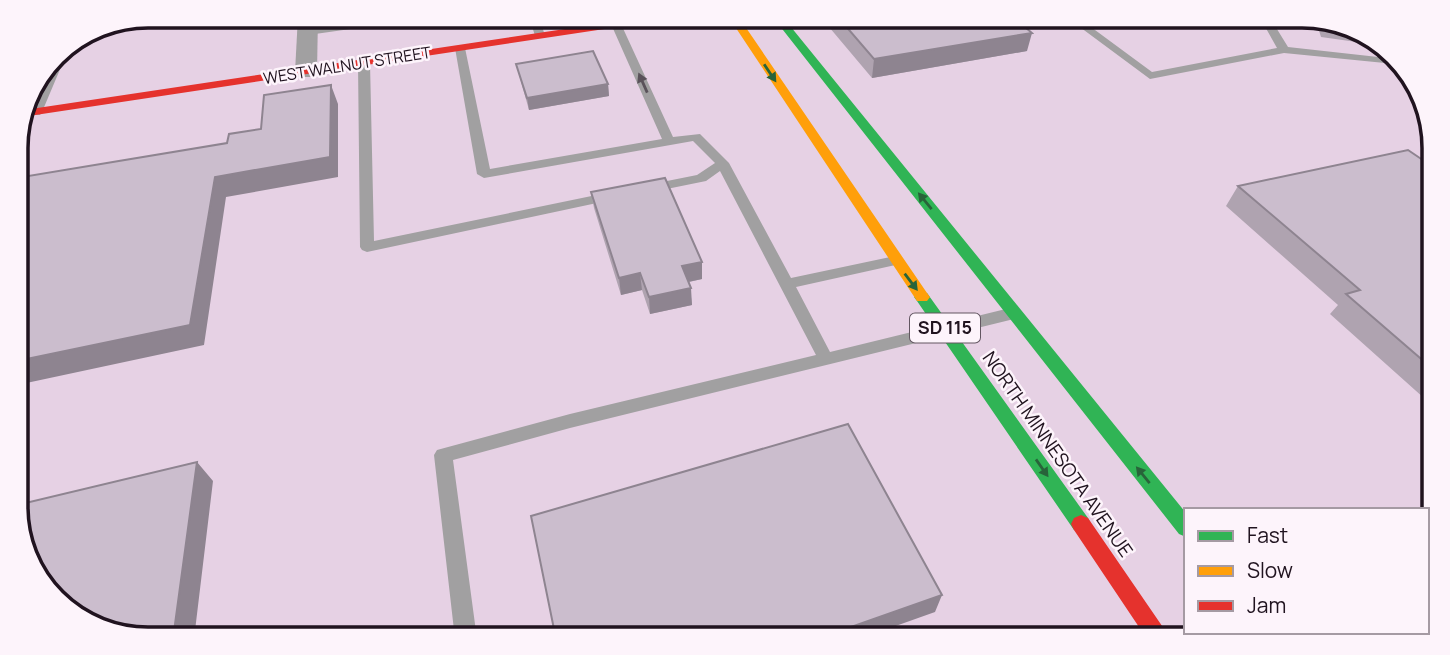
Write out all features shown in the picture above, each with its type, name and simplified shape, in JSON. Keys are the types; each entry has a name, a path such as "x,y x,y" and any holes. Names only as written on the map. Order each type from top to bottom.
{"main road":[{"name":"WEST WALNUT STREET","path":"34,112 591,28"},
{"name":"NORTH MINNESOTA AVENUE","path":"741,28 895,261 946,330 1152,627"},
{"name":"SD 115","path":"787,28 1184,526"}],"street":[{"path":"306,72 308,28"}],"lane":[{"path":"538,28 540,36"},
{"path":"618,28 669,141"},
{"path":"1086,28 1150,76 1284,50 1385,61"},
{"path":"1271,28 1284,50"},
{"path":"460,48 484,174 696,136 723,163 826,359"},
{"path":"364,63 368,247 701,178 723,163"},
{"path":"786,284 895,261"},
{"path":"464,627 443,455 1014,313"}],"building":[{"path":"847,28 1026,28 1032,33 874,59"},
{"path":"593,51 608,84 527,98 516,64"},
{"path":"331,85 330,157 215,177 190,325 28,359 28,176 227,143 229,134 261,129 264,95"},
{"path":"1408,150 1422,160 1422,360 1346,294 1360,290 1238,186"},
{"path":"665,178 702,262 682,266 691,288 649,297 640,273 619,278 591,192"},
{"path":"848,424 942,595 851,627 554,627 531,516"},
{"path":"197,462 175,627 124,625 88,611 63,592 37,553 29,523 28,502"}],"traffic: fast":[{"path":"787,28 1184,525"},
{"path":"922,297 1081,524"}],"traffic: slow":[{"path":"741,28 922,297"}],"traffic: jam":[{"path":"34,112 592,28"},
{"path":"1081,524 1152,627"}]}
